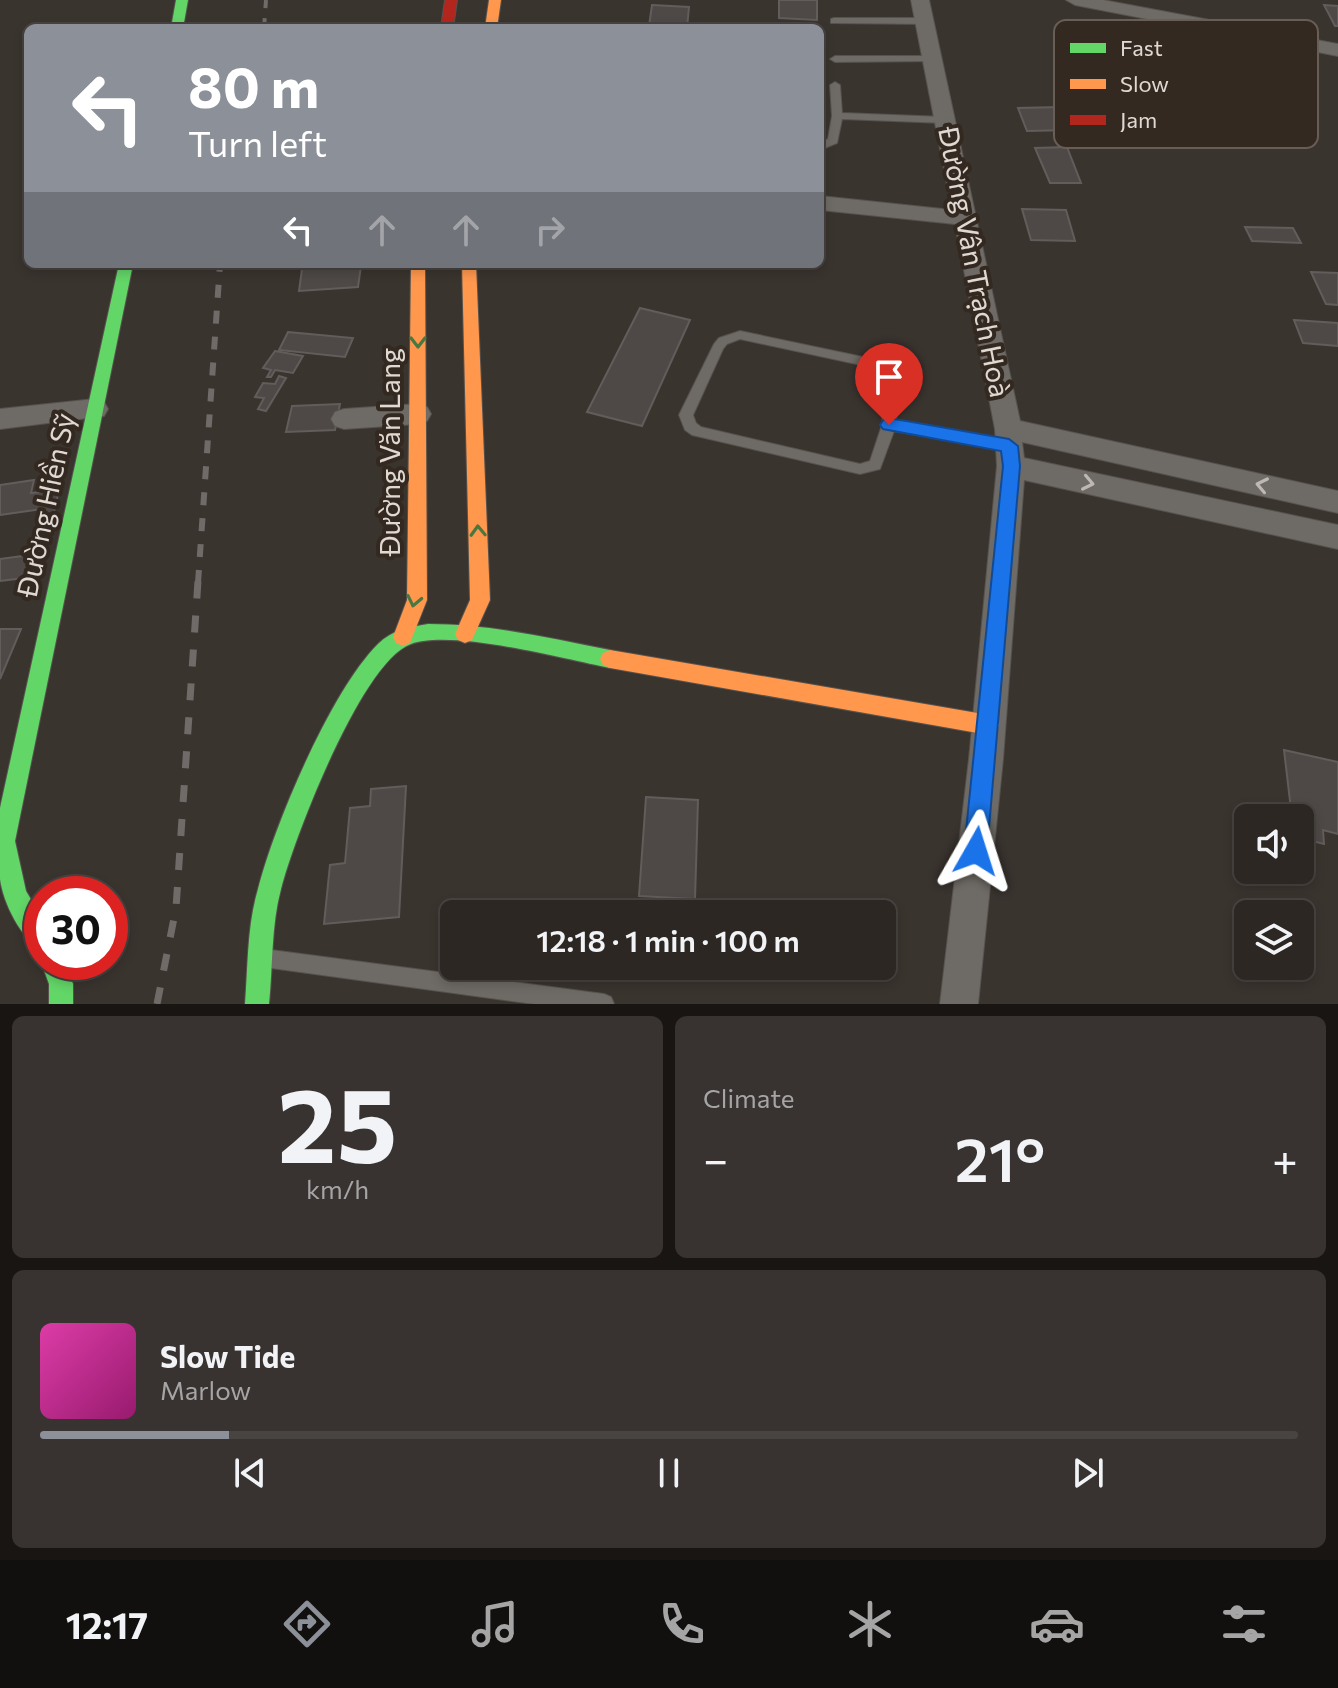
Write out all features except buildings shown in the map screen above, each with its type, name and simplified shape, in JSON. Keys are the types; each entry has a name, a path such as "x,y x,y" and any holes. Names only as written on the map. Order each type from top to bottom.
{"street":[{"path":"178,24 182,0"},
{"path":"448,24 451,0"},
{"path":"492,24 495,0"},
{"path":"1075,0 1180,20"},
{"name":"Đường Vân Trạch Hoà","path":"922,10 1009,447 989,725 959,1004"},
{"path":"1318,46 1338,50"},
{"path":"824,203 965,218"},
{"name":"Đường Hiền Sỹ","path":"21,920 9,879 4,841 125,268"},
{"name":"Đường Văn Lang","path":"403,637 417,600 418,268"},
{"path":"465,634 480,600 469,268"},
{"path":"0,419 95,409"},
{"path":"344,419 418,414"},
{"path":"1009,447 1338,502"},
{"path":"1009,447 1338,537"},
{"path":"257,1004 259,957 269,890 307,784 334,729 370,669 392,643 403,637 445,630 989,725"},
{"path":"60,980 61,1004"}],"lane":[{"path":"834,21 922,10"},
{"path":"835,59 932,59"},
{"path":"824,145 833,141 837,116 835,85"},
{"path":"837,116 945,120"},
{"path":"740,335 887,368 894,378 889,425 879,460 869,469 860,469 697,431 690,426 686,415 718,347 723,341 740,335"},
{"path":"889,425 1009,447"},
{"path":"259,957 604,1004"}],"railway":[{"path":"264,24 266,0"},
{"path":"198,583 220,268"},
{"path":"157,1004 176,908 198,581"}],"traffic: fast":[{"path":"178,24 182,0"},
{"path":"24,911 8,868 4,841 125,268"},
{"path":"257,1004 269,889 289,831 345,709 366,674 387,649 406,636 453,633 507,639 610,659"},
{"path":"60,980 61,1004"}],"traffic: slow":[{"path":"492,24 495,0"},
{"path":"403,637 417,600 418,268"},
{"path":"465,634 480,600 469,268"},
{"path":"610,659 989,725"}],"traffic: jam":[{"path":"448,24 451,0"}],"route":[{"path":"889,425 1009,446 1011,466 976,851"}]}
